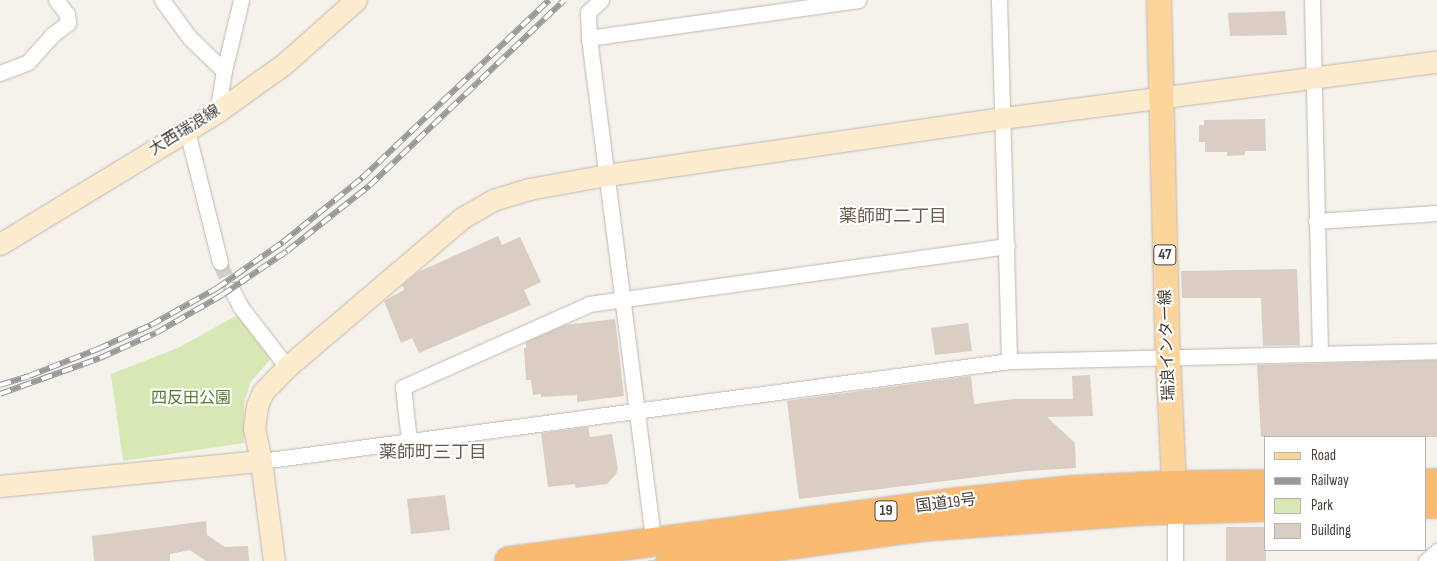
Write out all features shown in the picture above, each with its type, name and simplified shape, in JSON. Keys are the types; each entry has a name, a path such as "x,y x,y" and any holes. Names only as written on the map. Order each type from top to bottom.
{"highway":[{"name":"国道19号","path":"671,561 922,526 1174,497 1264,484"},
{"name":"国道19号","path":"509,561 958,502 1071,490 1174,497 1264,507"}],"main road":[{"name":"瑞浪インター線","path":"1159,0 1160,98 1174,497"}],"street":[{"path":"0,73 28,62 52,35 68,23 67,14 56,0"},
{"path":"162,0 189,37 224,71"},
{"path":"217,112 224,71 241,0"},
{"name":"大西瑞浪線","path":"0,244 217,112 284,64 356,0"},
{"path":"601,0 588,12 589,38 652,527"},
{"path":"589,38 858,0"},
{"path":"999,0 1009,361"},
{"path":"1312,0 1320,353"},
{"path":"274,561 261,461 254,429 257,406 263,392 287,367 462,218 493,200 529,189 607,175 1003,118 1437,62"},
{"path":"187,131 220,262"},
{"path":"1316,221 1437,212"},
{"path":"409,440 403,387 590,304 1006,246"},
{"path":"232,290 240,306 287,367"},
{"path":"0,486 261,461 1009,361 1437,351"},
{"path":"1174,497 1175,561"},
{"path":"1426,561 1437,551"}],"green space":[{"name":"四反田公園","path":"239,314 273,356 250,383 244,404 244,443 123,461 111,374 180,347"}],"building":[{"path":"1285,11 1287,35 1230,36 1228,13"},
{"path":"1265,119 1266,151 1245,151 1245,155 1227,156 1227,152 1205,152 1205,142 1199,142 1199,125 1204,125 1204,120"},
{"path":"498,236 502,245 520,237 541,282 524,290 531,305 419,353 412,338 401,343 384,301 404,290 402,285 418,272"},
{"path":"1297,269 1300,345 1263,346 1261,298 1182,298 1181,271"},
{"path":"615,319 624,396 577,402 577,395 541,397 541,394 533,395 531,380 526,380 524,348 526,348 526,342 565,325"},
{"path":"968,323 972,351 935,355 931,328"},
{"path":"1437,360 1437,437 1261,437 1257,365"},
{"path":"1090,375 1093,416 1047,417 1075,443 1076,468 1026,471 799,499 787,401 971,376 974,404 1014,399 1073,399 1072,376"},
{"path":"588,427 590,437 612,434 618,469 616,474 607,484 576,488 575,484 548,487 541,433"},
{"path":"445,495 450,530 411,534 407,499"},
{"path":"206,521 207,535 225,547 248,546 249,561 206,561 190,550 170,554 170,561 94,561 92,536"},
{"path":"1226,527 1264,527 1266,561 1226,561"}],"tunnel":[{"path":"220,262 232,290"},
{"path":"653,536 656,561"}],"railway":[{"path":"0,385 29,376 98,349 151,325 217,288 283,242 362,178 549,0"},
{"path":"0,394 100,358 156,333 222,295 287,251 369,186 564,0"}],"district":[{"name":"薬師町二丁目","path":"893,217"},
{"name":"薬師町三丁目","path":"433,453"}]}
